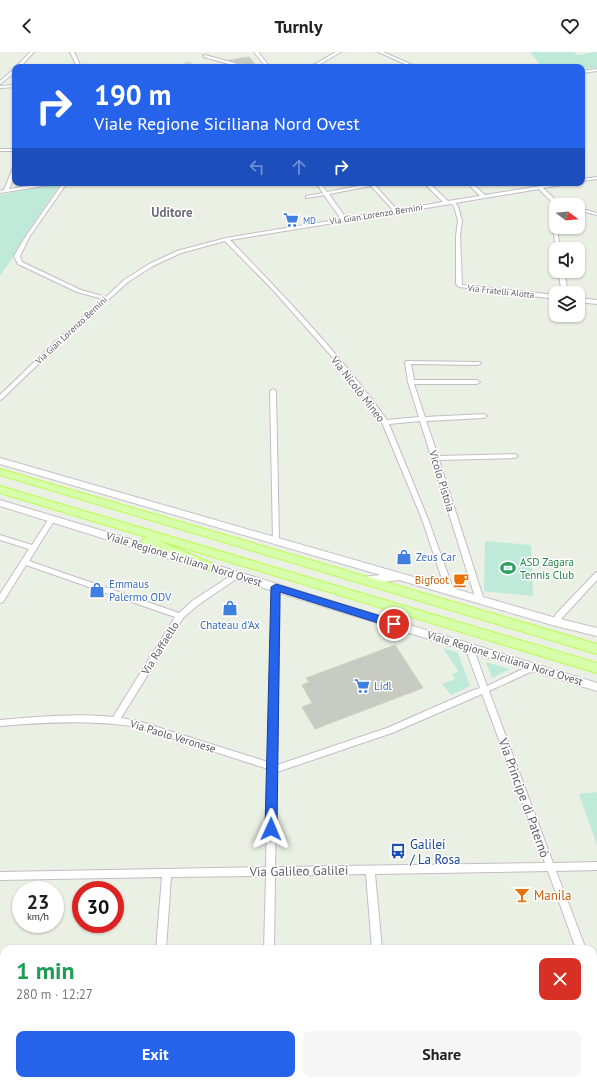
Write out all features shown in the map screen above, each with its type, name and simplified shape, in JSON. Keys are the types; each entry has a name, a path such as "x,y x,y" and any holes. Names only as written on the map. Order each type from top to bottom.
{"main road":[{"path":"0,472 597,649"},
{"name":"Viale Regione Siciliana Nord Ovest","path":"0,489 597,668"},
{"path":"88,516 212,568"}],"street":[{"path":"21,64 32,52"},
{"path":"72,52 78,64"},
{"path":"256,52 266,64"},
{"path":"317,64 339,52"},
{"path":"380,52 408,64"},
{"path":"204,56 233,64"},
{"path":"585,72 597,70"},
{"path":"0,82 12,72"},
{"path":"0,88 12,86"},
{"path":"0,150 12,150"},
{"path":"6,191 12,176"},
{"path":"585,180 597,178"},
{"path":"0,192 37,186"},
{"path":"63,186 17,256 20,263 79,291 105,298"},
{"path":"320,186 344,219"},
{"path":"308,196 362,186"},
{"path":"374,186 396,211"},
{"path":"429,186 449,203"},
{"path":"472,186 484,197"},
{"path":"540,186 551,198"},
{"name":"Via Gian Lorenzo Bernini","path":"0,398 105,298 126,280 151,265 179,252 226,239 449,203 540,186"},
{"name":"Via Fratelli Alotta","path":"449,203 456,206 460,221 458,236 460,286 465,288 549,296"},
{"path":"585,211 597,214"},
{"name":"Via Nicolò Mineo","path":"226,239 275,289 336,358 385,422 425,519 450,591"},
{"path":"585,301 597,302"},
{"name":"Vicolo Pistoia","path":"478,363 408,362 411,382 480,600"},
{"path":"411,382 477,382"},
{"path":"273,391 276,540"},
{"path":"385,422 423,418 484,416"},
{"path":"435,458 515,456"},
{"path":"0,461 556,622 597,632"},
{"name":"Viale Regione Siciliana Nord Ovest","path":"0,503 597,687"},
{"path":"0,600 52,519"},
{"path":"0,537 33,548"},
{"path":"24,562 180,616"},
{"name":"Via Raffaello","path":"116,720 180,616 195,603 237,575"},
{"path":"556,622 559,616 597,575"},
{"path":"367,580 402,577"},
{"path":"269,945 276,587"},
{"path":"586,629 597,627"},
{"name":"Via Principe di Paternò","path":"469,647 580,945"},
{"path":"272,768 389,731 474,692 485,690 534,667"},
{"path":"560,676 597,683"},
{"name":"Via Paolo Veronese","path":"0,723 81,717 116,720 138,724 272,768"},
{"name":"Via Galileo Galilei","path":"0,876 597,866"},
{"path":"370,870 377,945"},
{"path":"161,945 167,874"}],"green space":[{"path":"531,52 574,52 577,55 597,52 597,68 585,69 585,64 539,64"},
{"path":"46,186 59,186 24,237 0,276 0,195"},
{"name":"ASD Zagara Tennis Club","path":"485,541 531,545 533,596 484,591"},
{"path":"443,648 458,653 470,686 451,695 442,684 455,679 452,674 459,672"},
{"path":"486,662 510,669 492,678"},
{"path":"597,792 597,845 579,794"}],"building":[{"path":"249,57 255,64 244,64 229,60"},
{"name":"Lidl","path":"395,645 423,688 315,729 302,707 312,703 302,685 309,682 306,678"}],"place":[{"name":"MD","path":"291,220"},
{"name":"Zeus Car","path":"404,557"},
{"name":"ASD Zagara Tennis Club","path":"508,568"},
{"name":"Bigfoot","path":"461,580"},
{"name":"Emmaus Palermo ODV","path":"97,590"},
{"name":"Chateau d'Ax","path":"230,608"},
{"name":"Lidl","path":"362,686"},
{"name":"Galilei / La Rosa","path":"398,851"},
{"name":"Manila","path":"522,895"}],"district":[{"name":"Uditore","path":"172,212"}],"route":[{"path":"271,829 276,587 394,624"}]}
